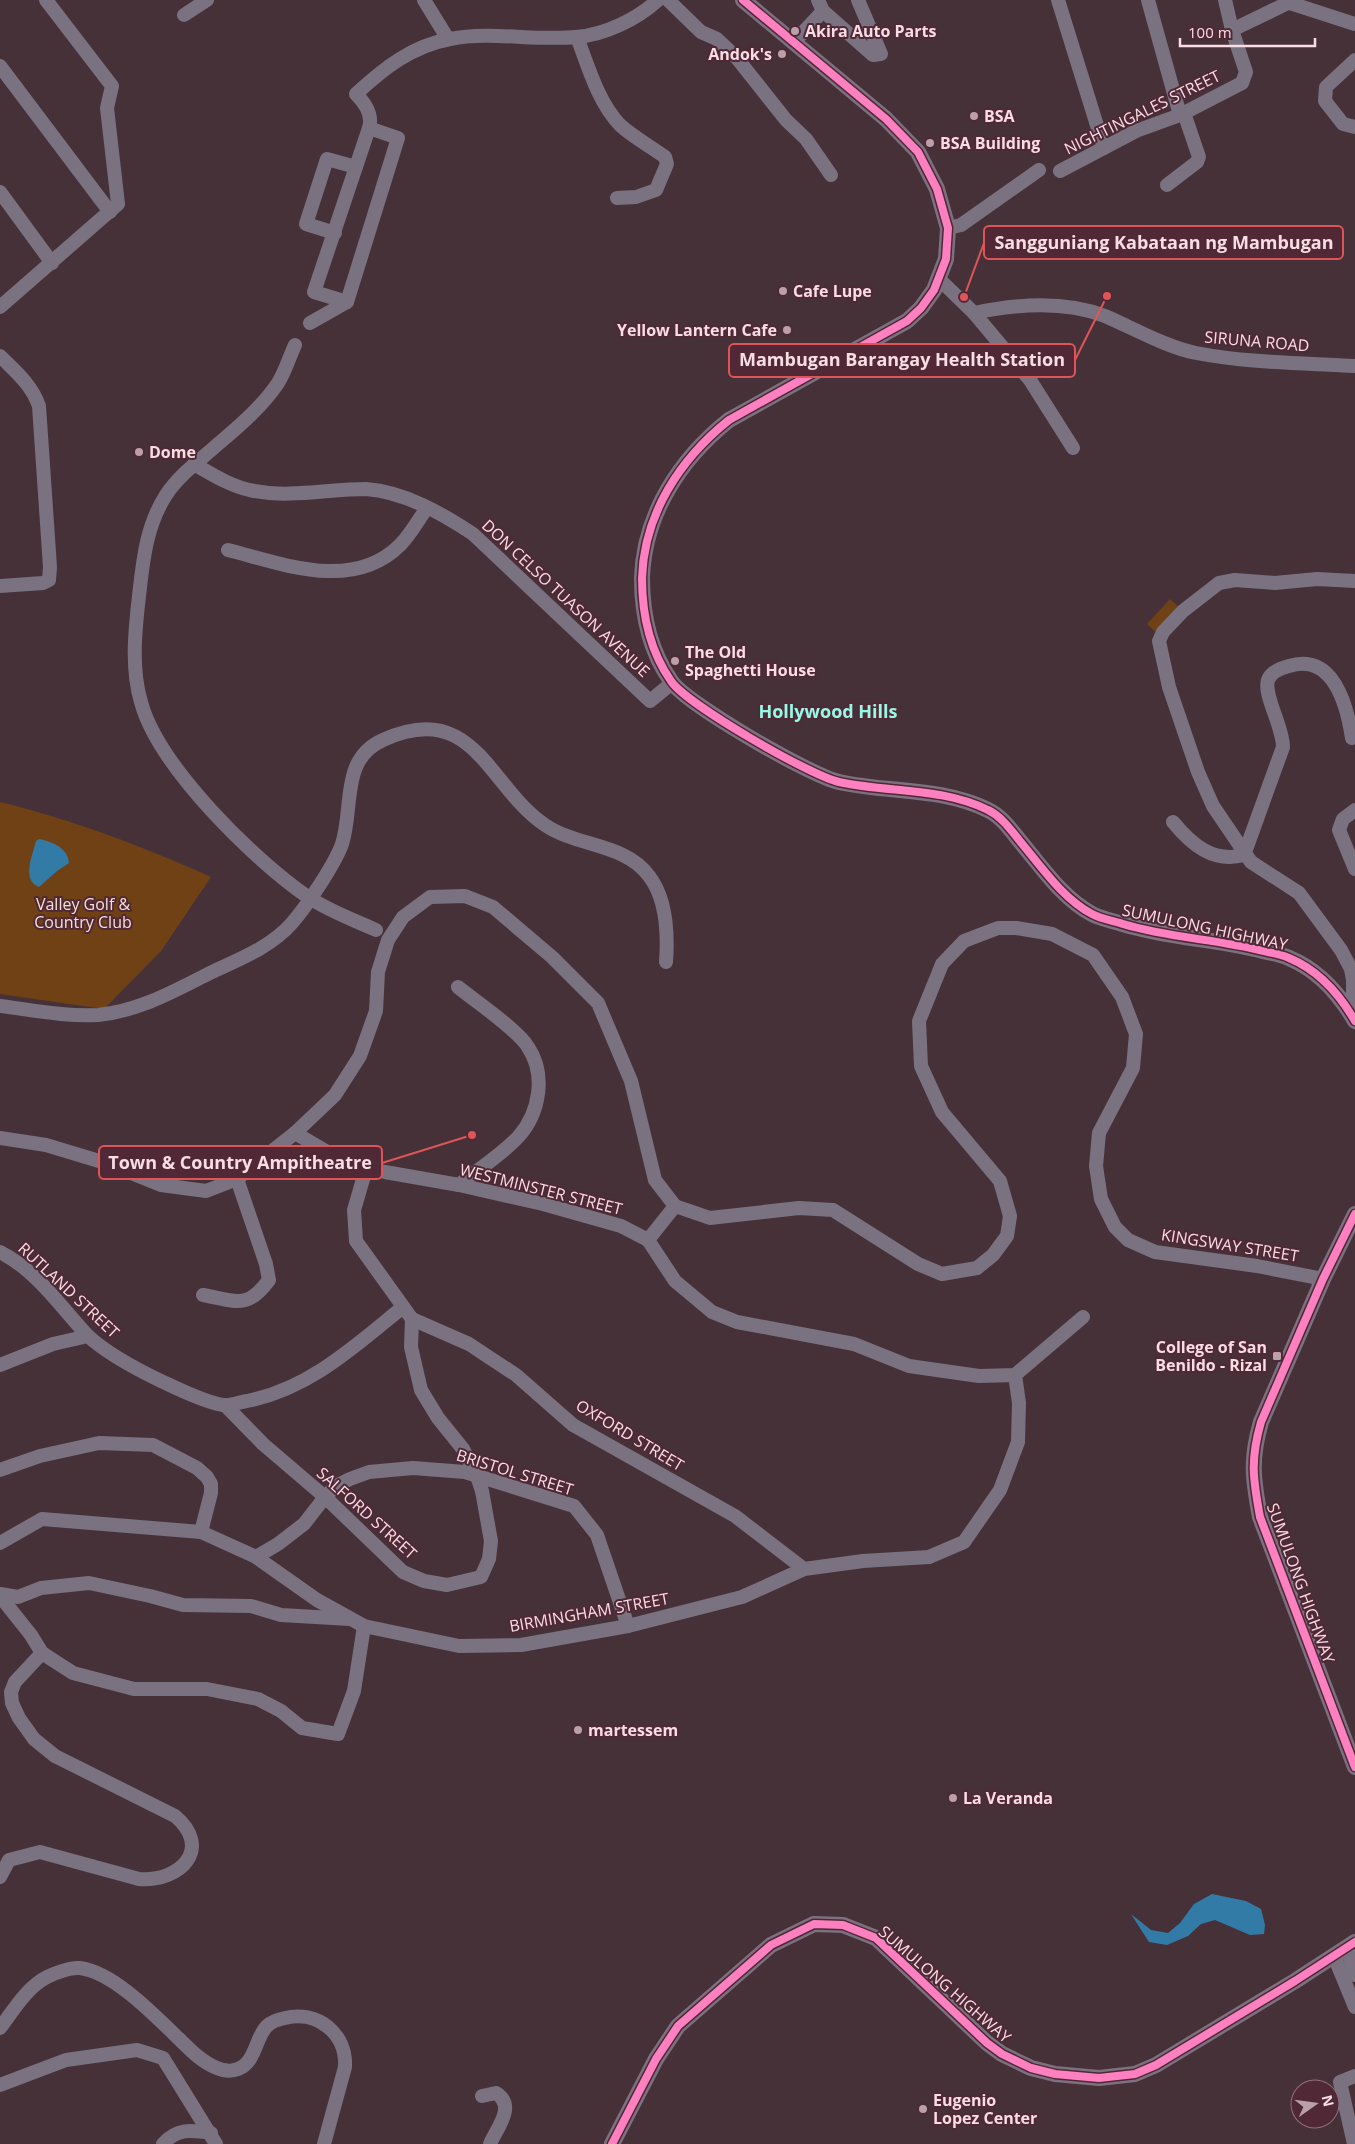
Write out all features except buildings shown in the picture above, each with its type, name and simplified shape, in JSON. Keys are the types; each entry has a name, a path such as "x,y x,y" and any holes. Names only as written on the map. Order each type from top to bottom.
{"main road":[{"name":"SUMULONG HIGHWAY","path":"743,0 886,119 918,152 937,189 948,228 946,259 934,290 921,308 906,320 864,346 729,420 709,436 678,473 656,509 646,542 642,592 646,624 654,650 672,683 696,703 775,752 835,781 877,790 920,791 958,797 992,811 1058,886 1092,914 1142,930 1249,947 1290,958 1334,990 1351,1015"},
{"name":"SUMULONG HIGHWAY","path":"1355,1214 1323,1279 1261,1422 1255,1444 1252,1476 1260,1518 1355,1767"},
{"name":"SUMULONG HIGHWAY","path":"612,2144 651,2067 678,2026 771,1945 814,1924 843,1925 876,1938 974,2032 1002,2054 1043,2071 1085,2078 1119,2076 1142,2072 1216,2030 1345,1949"}],"street":[{"path":"0,307 118,204 107,108 112,86 46,0"},
{"path":"184,15 207,0"},
{"path":"424,0 448,39"},
{"path":"347,302 314,292 369,128 370,117 363,101 356,94 384,68 404,55 448,39 498,35 577,37 613,27 643,13 658,0"},
{"path":"668,0 701,32 717,39 736,57 786,120 806,140 831,175"},
{"path":"794,42 820,3 873,55 881,54 858,0"},
{"path":"1058,0 1104,148"},
{"path":"1148,0 1182,114 1199,157 1197,162 1167,185"},
{"name":"NIGHTINGALES STREET","path":"1060,171 1136,131 1182,114 1242,83 1246,72 1232,30 1225,0"},
{"path":"1232,30 1292,1 1355,24"},
{"path":"577,37 595,84 613,116 627,131 665,156 667,164 656,190 636,196 617,198"},
{"path":"1355,60 1326,87 1325,101 1343,124 1355,127"},
{"path":"0,66 110,212"},
{"path":"310,323 347,302 398,138 369,128"},
{"path":"335,233 306,224 327,159 356,167"},
{"path":"948,228 960,225 1039,170"},
{"path":"0,192 52,263"},
{"path":"939,279 974,313 1030,380 1072,448"},
{"name":"SIRUNA ROAD","path":"974,313 1011,305 1034,304 1081,310 1102,315 1195,352 1355,366"},
{"path":"294,345 278,383 264,400 175,482 150,527 135,639 136,677 141,702 157,739 171,762 191,787 261,859 309,898 376,930"},
{"path":"0,356 31,388 40,406 50,567 49,580 43,583 0,586"},
{"name":"DON CELSO TUASON AVENUE","path":"194,464 228,482 253,491 274,493 345,489 379,490 427,508 473,534 650,700 672,683"},
{"path":"228,550 320,571 360,568 376,563 399,546 427,508"},
{"path":"1351,1015 1353,980 1351,969 1341,950 1299,893 1277,877 1258,868 1244,855 1219,817 1206,792 1169,686 1161,653 1160,637 1188,606 1219,583 1235,580 1275,584 1317,580 1355,581"},
{"path":"1244,855 1282,747 1281,729 1267,690 1271,675 1278,670 1301,663 1311,664 1322,669 1343,698 1352,738"},
{"path":"0,1006 98,1015 128,1010 153,1001 264,947 291,924 342,844 352,776 357,762 367,750 382,740 408,732 436,730 459,738 480,753 521,802 544,824 566,837 619,852 640,865 650,876 660,898 668,941 666,962"},
{"path":"1355,810 1343,819 1339,830 1355,869"},
{"path":"1173,822 1194,844 1208,853 1230,858 1244,855"},
{"path":"0,1138 46,1145 109,1164 161,1185 206,1191 237,1179 295,1133 335,1095 360,1056 376,1011 380,964 388,940 403,916 430,897 465,896 493,907 552,957 598,1003 631,1081 655,1180 675,1206 648,1240"},
{"name":"KINGSWAY STREET","path":"675,1206 710,1218 799,1208 833,1210 918,1264 942,1274 977,1268 993,1255 1008,1236 1010,1216 1000,1180 942,1112 921,1066 919,1021 942,964 964,941 998,928 1016,928 1052,934 1092,955 1122,997 1136,1034 1133,1068 1099,1133 1096,1166 1101,1199 1115,1227 1128,1240 1155,1252 1257,1266 1323,1279"},
{"path":"458,987 498,1018 528,1046 540,1089 529,1121 519,1136 459,1185"},
{"name":"WESTMINSTER STREET","path":"295,1133 346,1163 366,1169 459,1185 622,1226 648,1240 675,1281 712,1312 737,1322 854,1344 908,1366 979,1376 1015,1374"},
{"path":"366,1169 354,1210 356,1242 412,1319"},
{"path":"203,1295 243,1302 258,1295 269,1280 266,1264 237,1179"},
{"name":"RUTLAND STREET","path":"0,1252 14,1260 63,1305 88,1336 144,1373 180,1390 224,1405 268,1397 306,1381 336,1361 403,1306"},
{"path":"1015,1374 1083,1317"},
{"name":"SALFORD STREET","path":"224,1405 263,1444 325,1497 403,1572 424,1581 447,1585 481,1577 489,1559 491,1541 477,1476 463,1449 438,1418 421,1390 411,1347 412,1319"},
{"name":"OXFORD STREET","path":"412,1319 435,1327 469,1344 516,1375 573,1425 735,1516 804,1569"},
{"path":"0,1365 53,1344 88,1336"},
{"name":"BIRMINGHAM STREET","path":"0,1543 42,1519 201,1532 256,1557 317,1600 358,1623 459,1646 521,1645 628,1626 742,1597 804,1569 863,1561 929,1557 964,1542 1000,1490 1018,1442 1019,1403 1015,1374"},
{"path":"0,1470 40,1456 99,1443 153,1445 197,1468 207,1477 211,1484 211,1493 201,1532"},
{"name":"BRISTOL STREET","path":"256,1557 304,1524 336,1486 369,1472 434,1468 477,1476 574,1506 596,1535 628,1626"},
{"path":"89,1583 183,1605 251,1606 281,1615 358,1623 354,1690 338,1734 302,1728 281,1712 258,1699 207,1689 134,1689 73,1673 42,1653 31,1635 0,1595 18,1597 42,1588 89,1583"},
{"path":"0,1877 8,1860 40,1852 140,1879 155,1880 170,1875 182,1867 189,1859 192,1846 190,1834 184,1824 175,1816 55,1756 34,1739 19,1718 12,1703 11,1692 15,1682 42,1653"},
{"path":"1345,1949 1355,1975"},
{"path":"1345,1949 1355,2007"},
{"path":"0,2028 25,1996 46,1978 79,1968 95,1972 118,1984 196,2056 210,2066 229,2071 238,2069 245,2064 267,2026 292,2016 313,2019 326,2024 332,2030 340,2039 346,2054 345,2067 324,2144"},
{"path":"0,2085 66,2060 137,2050 163,2058 213,2139"},
{"path":"1354,2144 1340,2082 1355,2076"},
{"path":"482,2096 496,2093 505,2105 504,2117 490,2144"},
{"path":"163,2144 170,2136 180,2131 213,2139"}],"green space":[{"path":"1170,599 1182,610 1159,635 1147,624"},
{"name":"Valley Golf & Country Club","path":"0,802 55,817 107,835 211,877 161,951 104,1009 0,994"}],"water":[{"path":"39,839 59,846 66,853 69,863 39,887 34,884 29,873 36,841"},
{"path":"1212,1894 1246,1901 1261,1909 1265,1925 1264,1934 1250,1935 1215,1920 1201,1924 1188,1936 1167,1945 1149,1942 1131,1914 1151,1930 1168,1933 1180,1923 1194,1904"}],"cycle path":[{"path":"743,0 886,119 918,152 937,189 948,228 946,259 934,290 921,308 907,321 729,420 711,435 680,470 657,510 644,554 642,578 642,592 649,632 658,657 671,681 681,692 700,706 750,738 824,777 858,785 952,797 988,810 1001,819 1044,871 1071,899 1096,916 1140,929 1246,947 1276,954 1300,963 1327,984 1355,1021"},
{"path":"1355,1214 1323,1279 1261,1422 1254,1459 1260,1517 1355,1767"},
{"path":"612,2144 656,2059 678,2026 771,1945 814,1924 843,1925 876,1938 987,2043 1002,2054 1031,2068 1055,2074 1099,2078 1135,2074 1156,2065 1295,1981 1355,1942"}],"place":[{"name":"Akira Auto Parts","path":"795,31"},
{"name":"Andok's","path":"782,54"},
{"name":"BSA","path":"974,116"},
{"name":"BSA Building","path":"930,143"},
{"name":"Cafe Lupe","path":"783,291"},
{"name":"Mambugan Barangay Health Station","path":"1107,296"},
{"name":"Sangguniang Kabataan ng Mambugan","path":"964,297"},
{"name":"Yellow Lantern Cafe","path":"787,330"},
{"name":"Dome","path":"139,452"},
{"name":"The Old Spaghetti House","path":"675,661"},
{"name":"Town & Country Ampitheatre","path":"472,1135"},
{"name":"College of San Benildo - Rizal","path":"1277,1356"},
{"name":"martessem","path":"578,1730"},
{"name":"La Veranda","path":"953,1798"},
{"name":"Eugenio Lopez Center","path":"923,2109"}],"district":[{"name":"Hollywood Hills","path":"828,711"}]}
